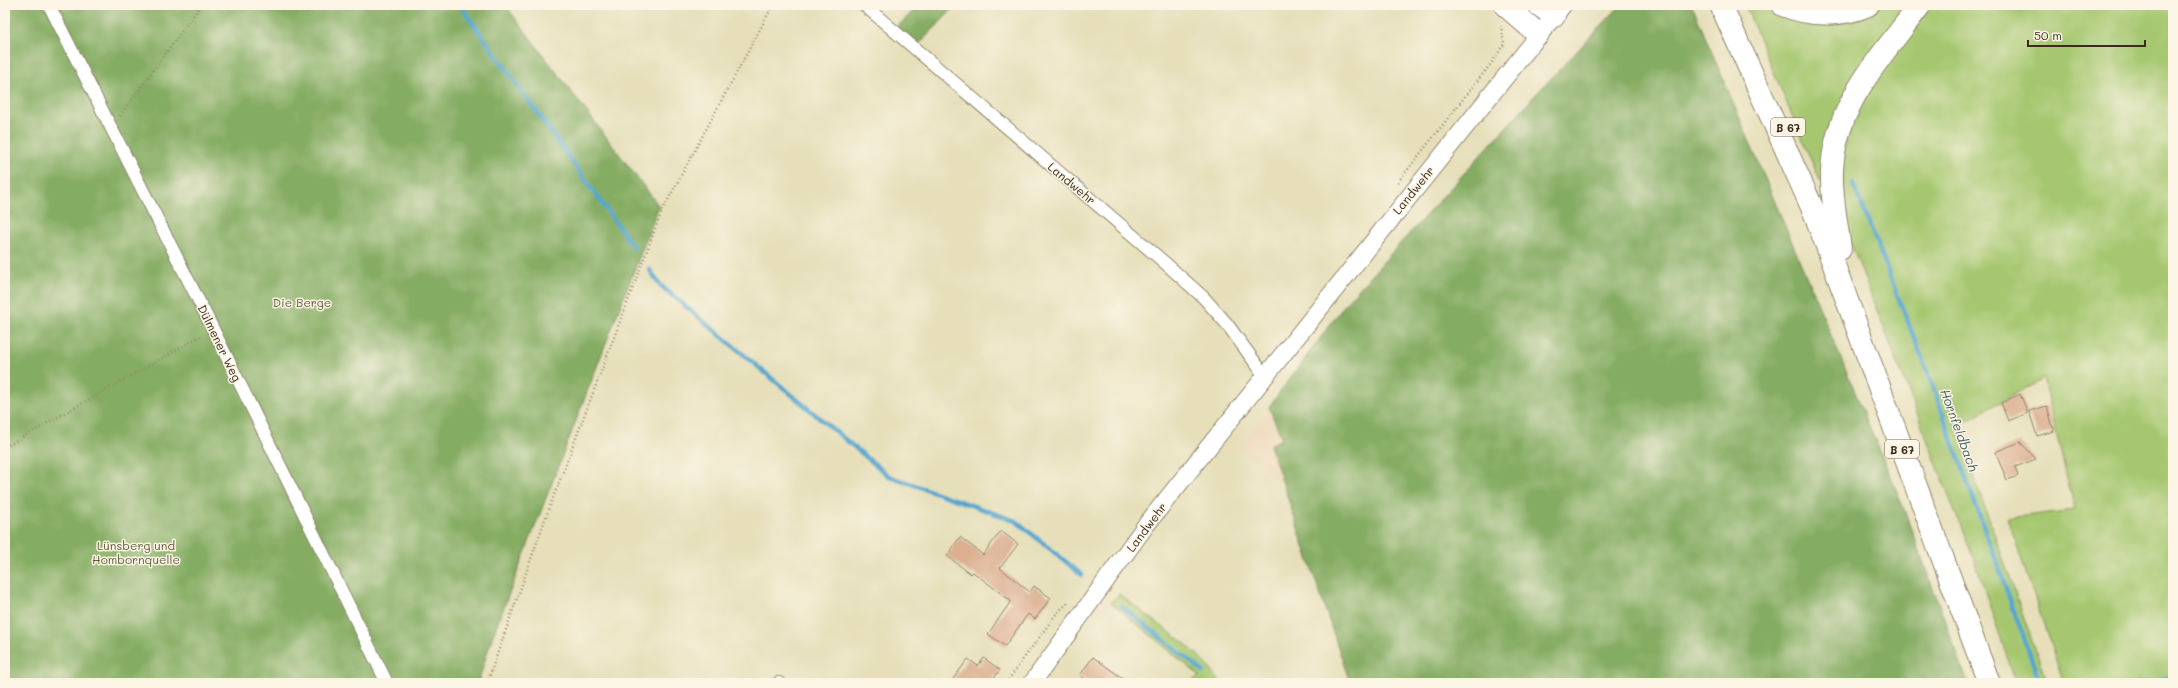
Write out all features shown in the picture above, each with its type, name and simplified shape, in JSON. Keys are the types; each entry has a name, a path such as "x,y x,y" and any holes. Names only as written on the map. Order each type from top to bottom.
{"highway":[{"path":"1505,5 1538,34"},
{"name":"B 67","path":"1721,5 1815,214 1989,683"},
{"name":"B 67","path":"1736,5 1840,249 2003,683"},
{"path":"1783,5 1805,12 1822,14 1841,13 1868,5"},
{"path":"1840,249 1832,173 1840,127 1849,102 1868,73 1920,5"}],"main road":[{"name":"Landwehr","path":"1032,683 1146,525 1538,34 1552,9"}],"street":[{"name":"Dülmener Weg","path":"50,5 111,129 213,329 387,683"},
{"name":"Landwehr","path":"864,5 1204,298 1227,324 1265,376"}],"path":[{"path":"111,129 201,5"},
{"path":"487,683 547,514 662,211 773,5"},
{"path":"5,447 213,329"}],"shaded area":[{"path":"1269,407 1282,440 1270,446 1283,485 1240,447"}],"green space":[{"name":"Die Berge","path":"5,5 505,5 659,206 492,638 478,683 5,683"},
{"path":"919,5 957,5 917,46 897,27"},
{"path":"1621,5 1692,5 1900,499 1968,683 1350,683 1270,445 1282,439 1269,407 1346,303 1538,92"},
{"path":"1745,5 1769,5 1775,9 1862,14 1881,5 1911,5 1874,52 1826,181 1820,181"},
{"path":"1928,5 2173,5 2173,683 2064,683 2007,518 2075,510 2043,379 1956,426 2046,680 2046,683 2016,683 1977,568 1850,241 1840,169 1851,117"},
{"path":"1119,594 1188,646 1204,661 1221,683 1188,683 1200,676 1111,603"}],"building":[{"path":"2020,394 2028,413 2008,421 2001,403"},
{"path":"2047,406 2054,431 2037,436 2029,411"},
{"path":"2020,442 2036,459 2015,467 2018,476 2007,480 1995,452"},
{"path":"1001,531 1018,544 1000,568 1030,592 1034,586 1051,598 1035,619 1028,614 1005,646 988,634 1011,601 973,572 971,574 947,556 960,537 983,555"},
{"path":"1093,657 1129,683 1091,683 1080,675"},
{"path":"984,658 1000,670 990,683 950,683 968,659 978,666"}],"waterway":[{"path":"460,5 634,248"},
{"name":"Hornfeldbach","path":"1853,183 1928,373 2038,677 2046,680"},
{"path":"649,269 660,285 889,476 1016,521 1082,575"},
{"path":"1121,606 1204,672"},
{"name":"Hornfeldbach","path":"2137,683 2173,677"}],"park label":[{"name":"Lünsberg und Hombornquelle","path":"136,552"}]}
